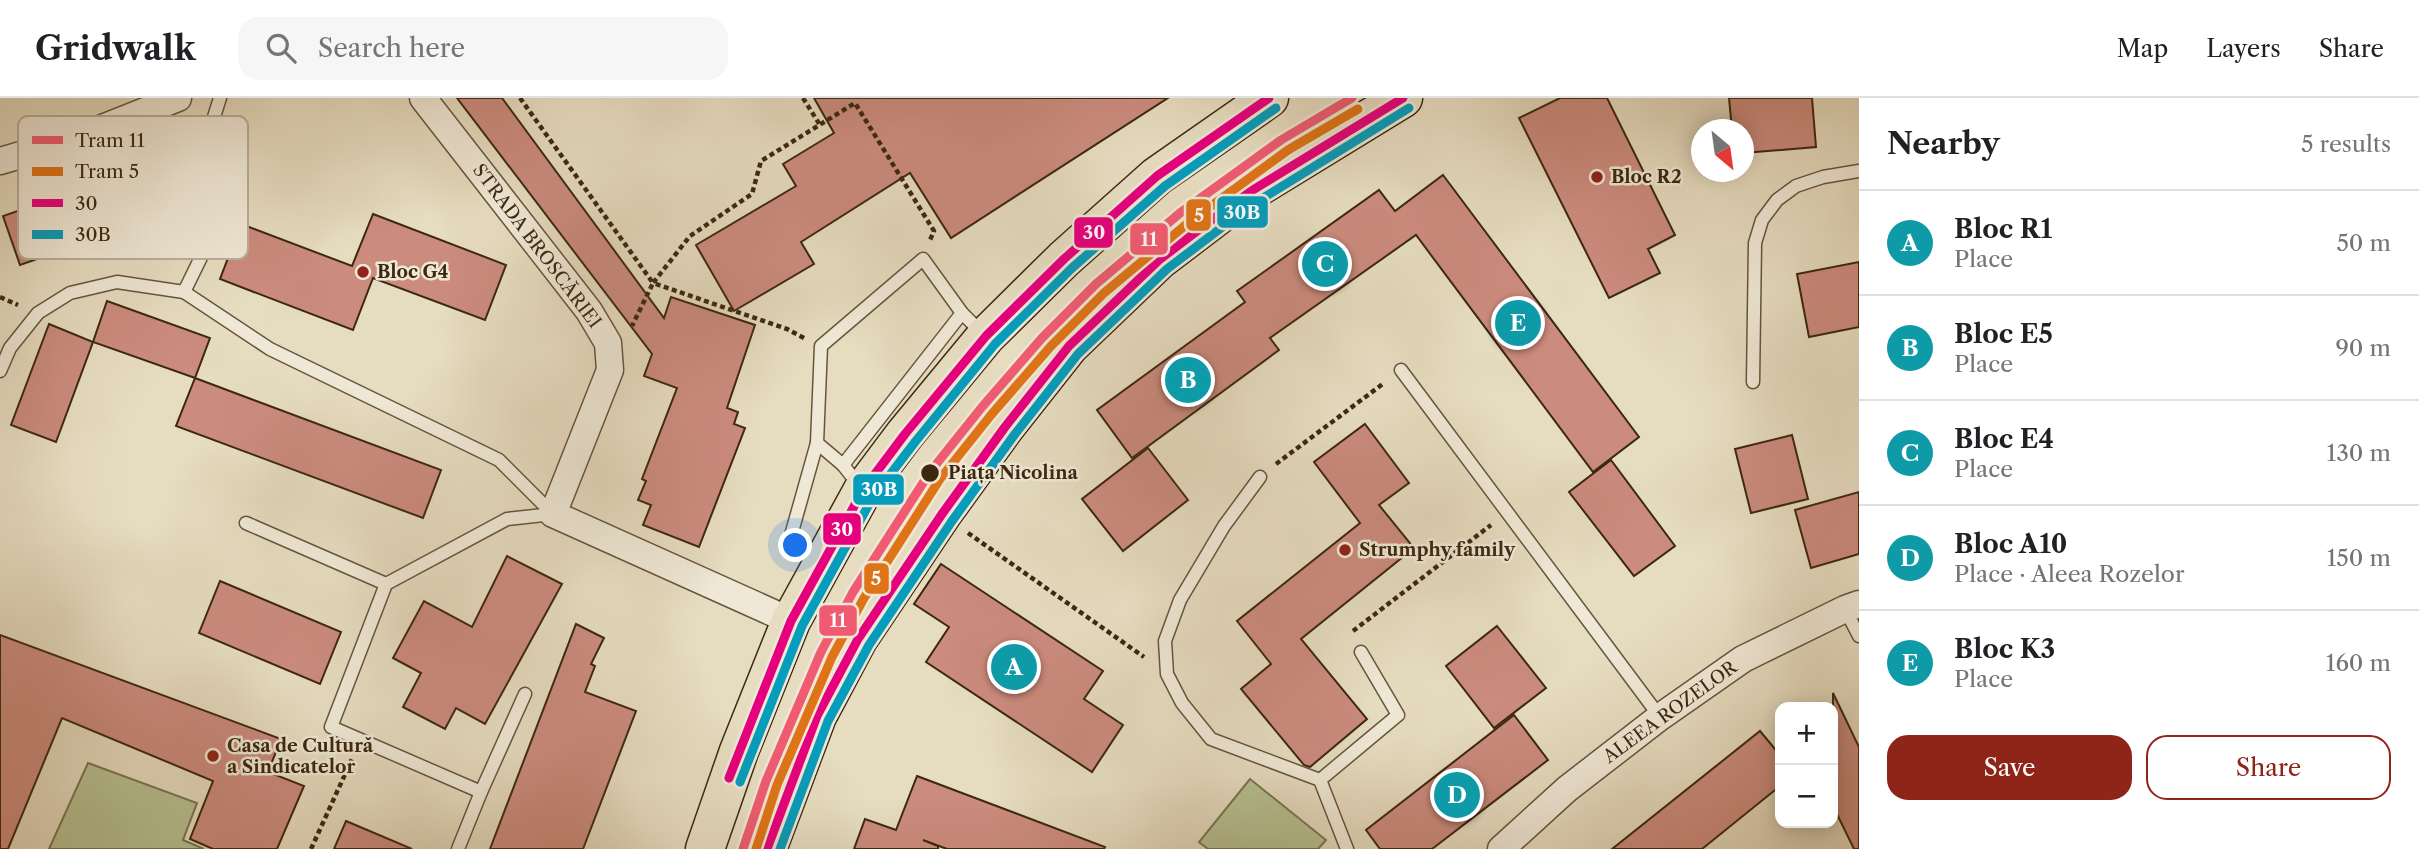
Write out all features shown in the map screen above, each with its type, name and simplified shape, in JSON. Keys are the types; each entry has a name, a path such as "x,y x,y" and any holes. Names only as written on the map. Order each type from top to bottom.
{"main road":[{"path":"705,849 739,751 791,621 853,478 912,425 974,325 1064,259 1157,176 1269,98"},
{"path":"767,849 817,716 858,639 1004,427 1069,346 1159,260 1243,196 1403,98"}],"street":[{"path":"133,116 178,98"},
{"name":"STRADA BROSCĂRIEI","path":"423,98 589,311 608,343 610,370"},
{"path":"0,161 18,156"},
{"path":"610,370 552,514 791,621"},
{"name":"ALEEA ROZELOR","path":"1501,849 1567,789 1660,717 1743,659 1852,606"}],"lane":[{"path":"214,116 220,98"},
{"path":"1753,383 1755,243 1762,220 1777,200 1796,186 1823,177 1859,171"},
{"path":"184,292 200,259"},
{"path":"788,546 817,443 821,346 923,259 974,325"},
{"path":"0,371 10,348 38,313 70,293 117,282 184,292 270,349 499,460 552,514"},
{"path":"1401,370 1660,717"},
{"path":"817,443 853,478"},
{"path":"1260,477 1224,526 1180,600 1165,641 1167,674 1182,703 1211,739 1320,780 1348,849"},
{"path":"481,792 331,727 386,584 507,519 552,514"},
{"path":"246,523 386,584"},
{"path":"1852,606 1859,636"},
{"path":"1320,780 1398,716 1361,652"},
{"path":"458,849 525,694"}],"path":[{"path":"520,98 653,283 787,329 821,346"},
{"path":"803,98 820,125"},
{"path":"610,370 653,283 690,236 752,194 761,161 855,103 934,231 923,259"},
{"path":"1260,477 1401,370"},
{"path":"1361,652 1348,635 1508,512"},
{"path":"942,514 1167,674"},
{"path":"311,849 361,740"}],"green space":[{"path":"88,763 197,803 183,840 204,849 49,849"},
{"path":"1250,779 1326,840 1318,849 1208,849 1199,842"}],"building":[{"path":"457,98 502,98 664,318 671,297 755,325 727,408 738,412 734,424 745,428 699,547 643,525 651,505 638,500 646,481 642,479 677,388 644,376 652,354"},
{"path":"814,98 1168,98 951,238 910,173 801,242 814,264 734,311 696,245 796,186 783,164 834,133"},
{"name":"Bloc R2","path":"1560,98 1607,98 1675,235 1648,249 1660,273 1609,298 1519,118"},
{"path":"1729,98 1812,98 1816,147 1754,152 1754,119 1731,119"},
{"path":"1443,175 1639,437 1593,472 1416,235 1270,338 1279,350 1132,458 1097,410 1245,302 1237,291 1379,190 1395,211"},
{"path":"18,211 18,259 37,259 20,265 3,216"},
{"name":"Bloc G4","path":"373,214 506,265 485,320 373,278 353,330 220,279 228,259 248,259 248,227 352,266"},
{"path":"1859,262 1859,327 1809,337 1797,274"},
{"path":"107,301 210,338 195,378 93,342"},
{"path":"49,324 93,342 56,442 11,425"},
{"path":"195,378 441,470 423,518 176,426"},
{"path":"1365,424 1409,483 1379,505 1414,548 1301,639 1367,719 1310,767 1304,765 1241,689 1271,664 1237,621 1360,523 1314,462"},
{"path":"1792,435 1808,499 1751,513 1735,449"},
{"path":"1148,448 1188,500 1123,551 1082,499"},
{"path":"1611,460 1675,546 1634,576 1569,492"},
{"path":"1859,492 1859,554 1811,568 1795,510"},
{"path":"507,556 562,584 485,724 456,708 445,729 403,707 421,673 393,658 424,601 472,627"},
{"path":"941,564 1103,671 1084,699 1123,725 1092,772 926,662 949,627 914,604"},
{"path":"220,581 341,632 320,684 199,633"},
{"path":"576,624 604,638 591,664 595,666 585,692 636,711 583,849 490,849"},
{"path":"1497,626 1546,688 1494,728 1446,666"},
{"name":"Casa de Cultură a Sindicatelor","path":"0,635 281,739 268,772 304,786 277,849 213,849 190,839 213,781 62,718 8,849 0,849"},
{"path":"1838,703 1859,747 1859,849 1854,849 1838,816"},
{"path":"1514,715 1548,760 1432,849 1380,849 1366,830"},
{"path":"1760,731 1775,749 1775,790 1702,849 1612,849"},
{"path":"917,776 1105,847 947,849 923,840 938,846 938,849 854,849 865,819 896,830"},
{"path":"346,821 412,849 334,849"}],"tram line":[{"name":"11","path":"743,849 766,781 821,652 853,592 930,472 982,407 1042,338 1096,284 1180,213 1281,140 1352,98"},
{"name":"5","path":"756,849 777,785 832,657 864,598 940,479 991,415 1051,346 1104,293 1188,223 1288,150 1358,109"}],"transit line":[{"name":"30","path":"729,778 791,621 863,490 905,434 986,336 1064,259 1157,176 1269,98"},
{"name":"30","path":"767,849 817,716 858,639 942,514 1005,427 1069,346 1159,260 1243,196 1403,98"},
{"name":"30B","path":"740,782 802,626 873,497 915,442 995,344 1072,268 1165,186 1276,108"},
{"name":"30B","path":"780,849 828,721 869,645 952,521 1015,434 1078,354 1167,269 1250,206 1409,108"}],"place":[{"name":"Bloc R2","path":"1597,177"},
{"name":"Bloc E4","path":"1325,264"},
{"name":"Bloc G4","path":"363,272"},
{"name":"Bloc K3","path":"1518,323"},
{"name":"Bloc E5","path":"1188,380"},
{"name":"Piața Nicolina","path":"930,473"},
{"name":"Strumphy family","path":"1345,550"},
{"name":"Bloc R1","path":"1014,667"},
{"name":"Casa de Cultură a Sindicatelor","path":"213,756"},
{"name":"Bloc A10","path":"1457,795"}]}
